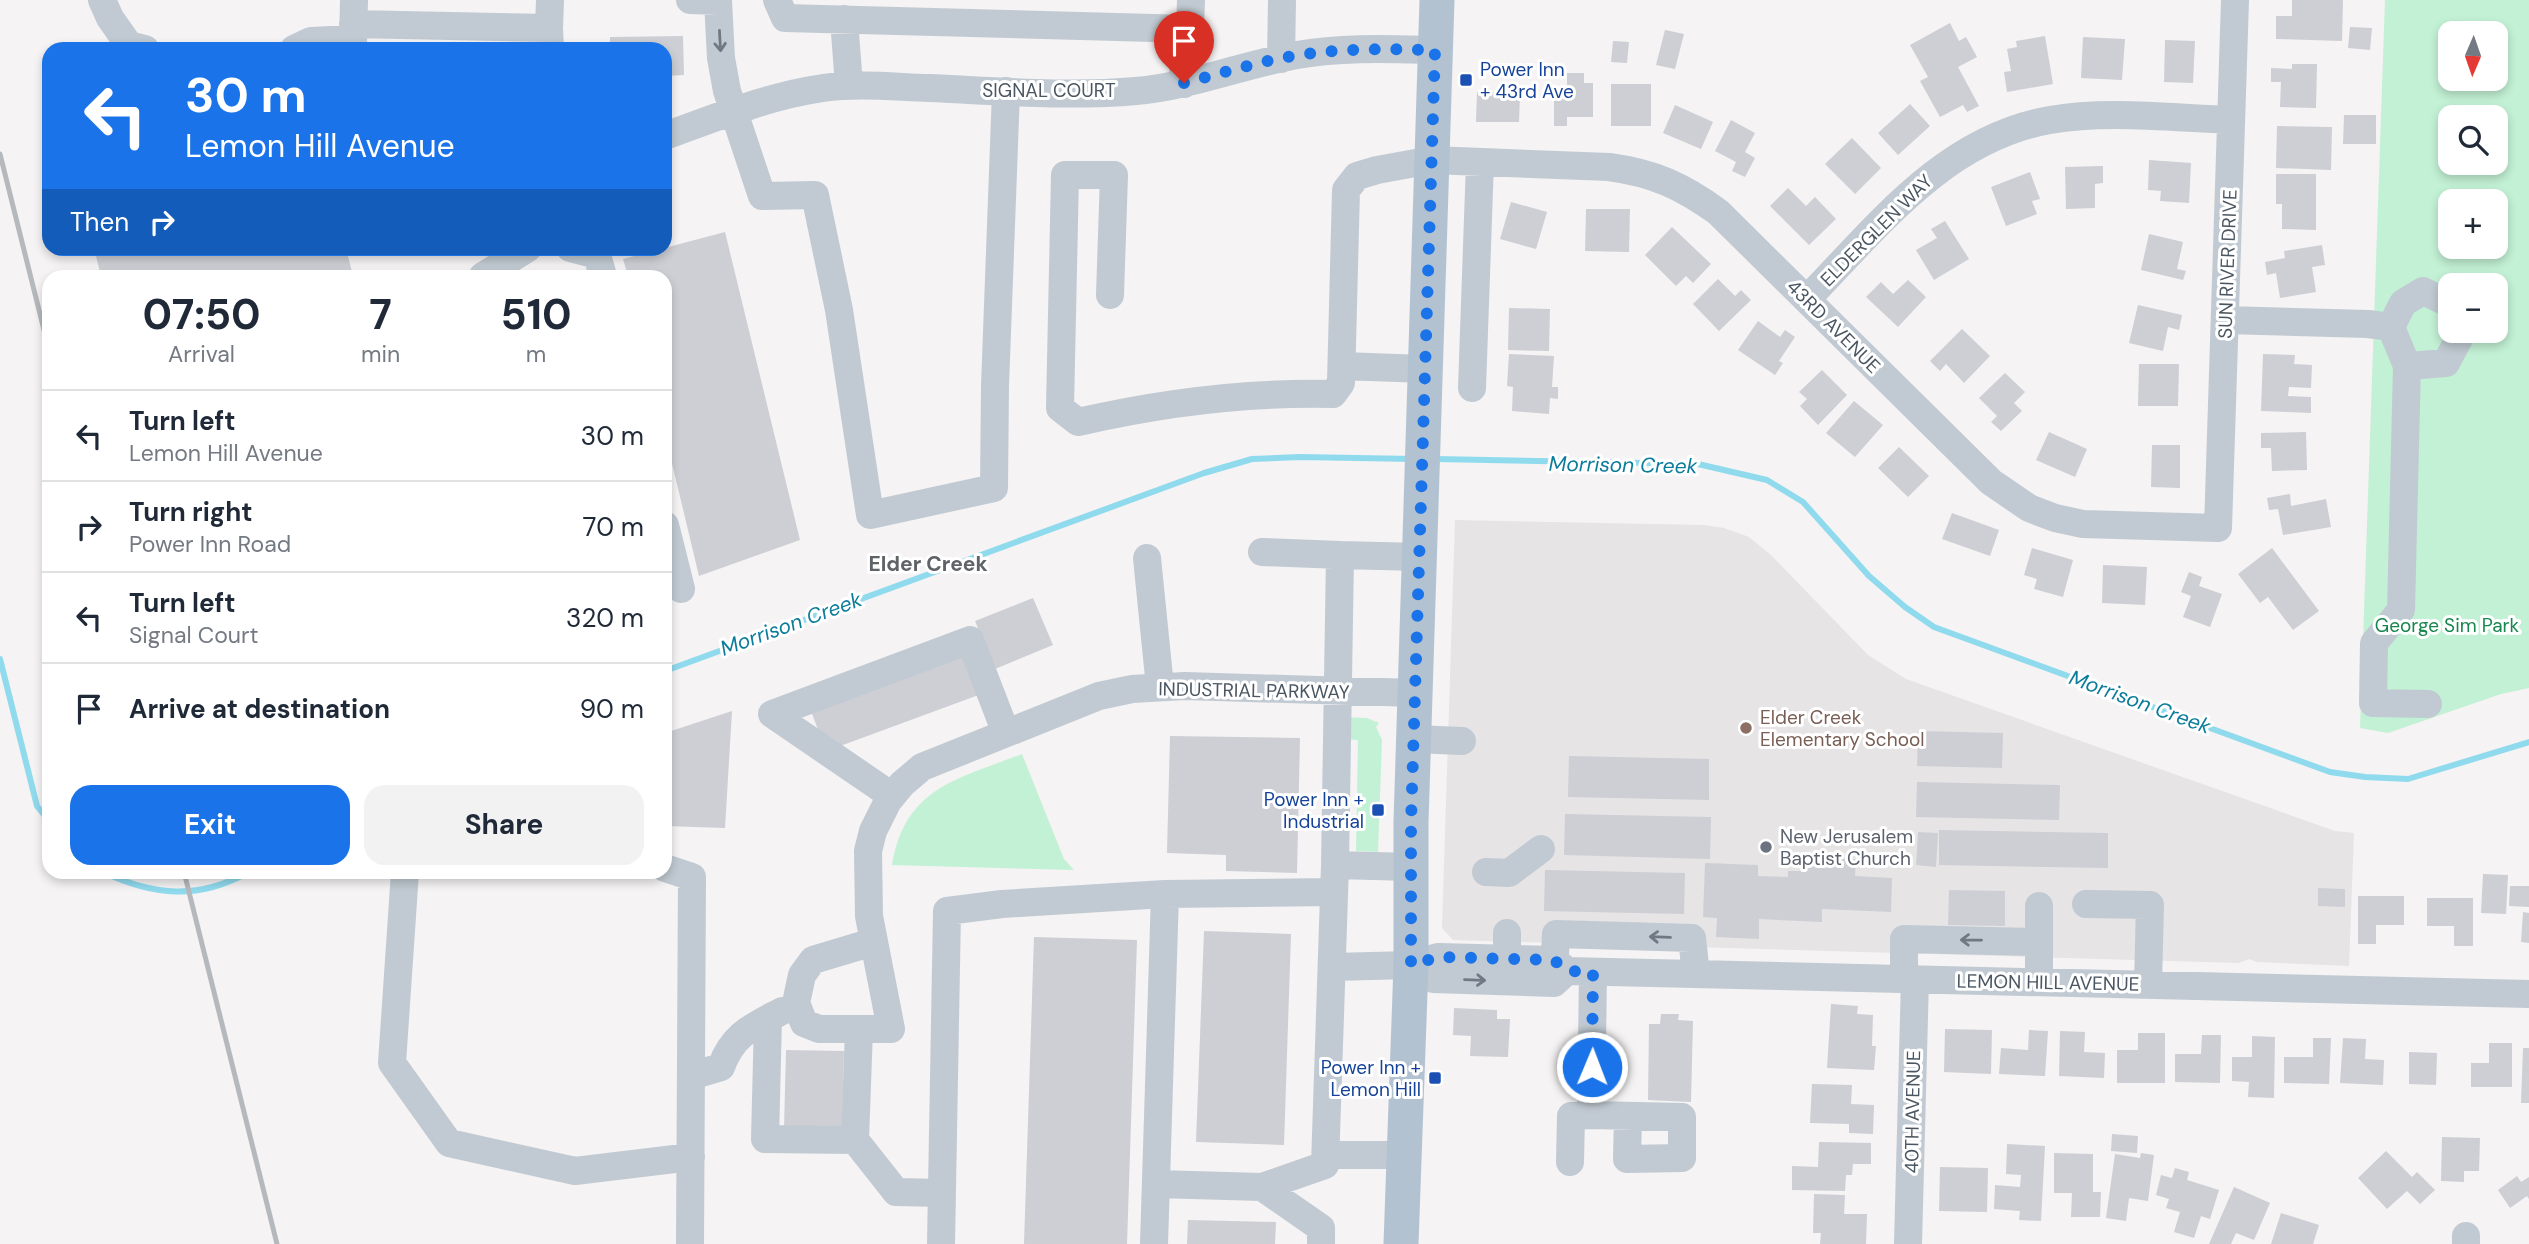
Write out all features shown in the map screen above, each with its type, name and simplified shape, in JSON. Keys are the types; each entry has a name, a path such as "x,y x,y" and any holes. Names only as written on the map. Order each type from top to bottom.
{"main road":[{"path":"1401,1244 1437,0"}],"street":[{"path":"102,0 110,18 127,42"},
{"path":"309,42 353,28 550,38 550,0"},
{"path":"690,0 718,1 726,91 762,196 815,195 839,310 870,515 994,488 1006,91"},
{"path":"777,0 785,18 1190,29"},
{"path":"1184,83 1182,41 1190,29 1191,0"},
{"path":"1281,59 1282,0"},
{"name":"SUN RIVER DRIVE","path":"2218,528 2235,0"},
{"path":"844,19 849,86"},
{"name":"SIGNAL COURT","path":"672,134 788,95 824,88 849,86 1006,91 1137,90 1184,83 1281,59 1356,49 1435,50"},
{"name":"ELDERGLEN WAY","path":"1807,299 1908,195 1934,172 1969,149 1997,135 2050,120 2086,116 2231,120"},
{"name":"43RD AVENUE","path":"1342,366 1346,190 1357,176 1432,160 1609,167 1635,171 1663,179 1692,193 1718,212 1991,482 2028,508 2055,519 2083,524 2218,528"},
{"path":"1472,388 1480,162"},
{"path":"1110,295 1114,175 1065,175 1060,408 1078,422 1151,407 1287,393 1333,394 1341,383 1342,366 1425,369"},
{"path":"493,270 515,256"},
{"path":"2225,320 2379,326 2403,303 2423,292 2438,299"},
{"path":"2379,326 2407,366 2401,610 2374,642 2373,703 2428,704"},
{"path":"2407,366 2446,363 2457,343"},
{"path":"1262,552 1420,557"},
{"path":"672,553 681,589"},
{"path":"1156,1184 1262,1187 1325,1165 1332,967 1340,555"},
{"path":"1147,558 1160,687"},
{"path":"892,796 772,714 970,640 1006,733"},
{"name":"INDUSTRIAL PARKWAY","path":"859,1029 891,1028 869,916 868,851 878,817 902,784 922,767 1099,696 1132,689 1185,686 1415,694"},
{"path":"1414,740 1462,741"},
{"path":"1486,872 1509,873 1541,849"},
{"path":"941,1244 947,911 1002,904 1165,894 1334,879 1411,867"},
{"path":"672,870 692,877 690,1244"},
{"path":"405,879 392,1063 449,1143 575,1171 691,1157"},
{"path":"1154,1244 1165,894"},
{"path":"2086,904 2150,905 2148,985"},
{"path":"2039,906 2039,982"},
{"path":"1591,1115 1567,971 1556,934 1692,938 1696,974"},
{"name":"40TH AVENUE","path":"1908,1244 1910,979 1904,939 2039,942"},
{"path":"873,942 813,960 802,975 796,1003 804,1023 811,1026 819,1029 859,1029 855,1140 896,1192 942,1193"},
{"name":"LEMON HILL AVENUE","path":"1411,965 1438,957 1507,946 1567,971"},
{"path":"1332,967 1411,965"},
{"name":"LEMON HILL AVENUE","path":"1411,965 1433,979 1567,971 2529,994"},
{"path":"691,1076 721,1067 731,1045 741,1034 796,1003"},
{"path":"768,1019 765,1139 855,1140"},
{"path":"1570,1162 1571,1116 1628,1116"},
{"path":"1326,1155 1404,1156"},
{"path":"1262,1187 1321,1228 1321,1244"}],"shaded area":[{"name":"Elder Creek Elementary School","path":"1455,520 1704,525 1724,528 1749,537 1772,556 1868,655 1906,679 2335,831 2354,833 2349,966 2257,962 2249,959 2239,963 1453,940 1442,928"}],"green space":[{"name":"George Sim Park","path":"2385,0 2529,0 2529,688 2501,694 2388,733 2360,728"},
{"path":"1341,717 1367,718 1379,723 1376,727 1382,740 1378,852 1356,851 1358,740 1342,739"},
{"path":"1022,754 1064,859 1074,870 892,865 899,839 909,818 922,802 956,780"}],"building":[{"path":"2292,0 2343,0 2342,41 2276,39 2276,16 2292,16"},
{"path":"1950,23 1959,41 1966,37 1977,57 1958,67 1979,106 1967,112 1963,105 1940,117 1920,81 1928,77 1910,45"},
{"path":"2350,27 2372,28 2370,50 2348,48"},
{"path":"1665,30 1684,34 1675,69 1656,65"},
{"path":"683,36 684,75 672,76 672,42 610,42 610,37"},
{"path":"2045,36 2053,84 2007,92 2004,72 2011,71 2007,49 2017,47 2016,41"},
{"path":"2083,37 2125,39 2122,80 2081,78"},
{"path":"2165,40 2195,41 2193,83 2164,82"},
{"path":"1613,41 1629,42 1627,63 1611,62"},
{"path":"2292,64 2317,64 2316,108 2280,107 2281,82 2271,82 2271,68 2292,69"},
{"path":"1567,73 1584,73 1584,83 1593,83 1593,117 1567,117 1567,126 1554,126 1554,87 1567,87"},
{"path":"1611,84 1651,84 1651,126 1611,126"},
{"path":"1477,92 1520,93 1519,122 1476,122"},
{"path":"1910,104 1930,126 1898,155 1878,133"},
{"path":"1675,105 1713,122 1701,149 1663,133"},
{"path":"2344,115 2376,115 2376,144 2343,144"},
{"path":"1731,120 1755,133 1745,152 1755,158 1745,177 1732,171 1736,162 1715,151"},
{"path":"2277,126 2332,127 2331,170 2276,168"},
{"path":"1852,138 1881,168 1855,194 1825,164"},
{"path":"2149,160 2191,163 2189,203 2160,201 2161,191 2148,190"},
{"path":"2103,166 2103,183 2095,184 2095,208 2066,209 2065,167"},
{"path":"2030,172 2040,199 2032,201 2037,214 2006,226 1991,187"},
{"path":"2276,174 2316,174 2316,230 2282,229 2282,204 2276,204"},
{"path":"1788,188 1806,206 1815,197 1836,219 1809,245 1770,206"},
{"path":"1511,202 1547,212 1536,249 1500,239"},
{"path":"1586,209 1630,209 1629,252 1585,251"},
{"path":"1945,221 1969,259 1934,280 1916,250 1937,238 1931,229"},
{"path":"1672,227 1711,264 1693,283 1686,276 1676,286 1645,255"},
{"path":"725,232 800,540 699,576 672,463 672,270 626,270 623,259 634,256 672,256 672,246"},
{"path":"2149,234 2183,242 2177,269 2186,271 2183,280 2141,270"},
{"path":"2322,245 2325,265 2312,267 2316,292 2280,298 2276,273 2267,275 2265,262 2285,258 2284,251"},
{"path":"96,256 348,256 352,270 100,270"},
{"path":"1718,279 1735,296 1741,290 1751,300 1719,331 1693,304"},
{"path":"1908,280 1926,297 1898,327 1866,297 1881,282 1893,294"},
{"path":"2138,305 2182,315 2179,330 2168,327 2163,351 2129,343"},
{"path":"1509,308 1550,309 1549,351 1508,350"},
{"path":"1758,321 1780,337 1785,330 1795,337 1779,361 1783,363 1775,375 1738,350"},
{"path":"1962,329 1990,356 1964,383 1946,364 1940,371 1930,361"},
{"path":"1509,354 1554,356 1552,387 1558,387 1558,399 1550,398 1549,414 1512,411 1513,387 1507,386"},
{"path":"2263,354 2295,355 2294,364 2312,365 2311,388 2289,387 2288,396 2311,397 2311,413 2261,411"},
{"path":"2139,364 2179,364 2178,406 2138,406"},
{"path":"1822,370 1847,395 1818,425 1800,406 1807,399 1799,392"},
{"path":"2005,373 2025,392 2014,403 2022,411 2001,431 1991,422 1997,416 1979,398"},
{"path":"1854,401 1883,425 1855,457 1826,433"},
{"path":"2049,432 2087,449 2075,477 2036,460"},
{"path":"2306,432 2307,470 2272,471 2271,448 2261,448 2261,433"},
{"path":"2152,445 2180,445 2180,488 2151,487"},
{"path":"1899,447 1929,476 1908,497 1878,468"},
{"path":"2290,494 2291,506 2326,499 2331,527 2283,535 2278,509 2269,510 2267,498"},
{"path":"1952,513 1999,530 1990,556 1942,539"},
{"path":"2032,548 2073,560 2063,597 2034,589 2037,579 2024,575"},
{"path":"2272,548 2319,611 2293,630 2268,597 2260,603 2238,574"},
{"path":"2103,565 2147,567 2145,605 2102,603"},
{"path":"2189,572 2202,577 2199,586 2222,594 2210,627 2183,617 2191,596 2181,592"},
{"path":"1033,598 1053,645 995,669 975,621"},
{"path":"963,655 984,693 832,749 823,743 811,711"},
{"path":"732,711 725,828 672,826 672,731"},
{"path":"1918,731 2003,733 2002,768 1917,766"},
{"path":"1170,736 1300,738 1297,873 1226,871 1226,855 1167,853"},
{"path":"1569,756 1709,759 1709,800 1568,797"},
{"path":"1917,782 2060,785 2059,820 1916,817"},
{"path":"1565,814 1711,817 1710,859 1564,855"},
{"path":"1939,830 2108,833 2108,868 1939,865"},
{"path":"1918,832 1938,833 1936,867 1916,865"},
{"path":"1800,857 1856,859 1855,876 1892,878 1891,912 1822,909 1822,922 1759,919 1759,939 1716,937 1717,918 1703,917 1705,863 1758,865 1758,876 1788,877 1788,871 1800,871"},
{"path":"1545,870 1685,873 1684,914 1544,911"},
{"path":"2483,874 2508,875 2506,914 2481,913"},
{"path":"2510,886 2529,886 2529,907 2509,906"},
{"path":"2318,888 2345,889 2345,907 2318,906"},
{"path":"1949,890 2005,891 2005,926 1948,925"},
{"path":"2358,896 2404,896 2404,925 2376,925 2376,944 2358,944"},
{"path":"2427,898 2473,898 2473,946 2454,946 2454,926 2427,926"},
{"path":"2523,912 2529,913 2529,943 2521,942"},
{"path":"1204,931 1291,934 1284,1145 1196,1142"},
{"path":"1034,937 1137,940 1127,1244 1024,1244"},
{"path":"1831,1004 1858,1006 1857,1014 1873,1015 1872,1046 1876,1046 1874,1070 1827,1068"},
{"path":"1454,1008 1497,1010 1497,1019 1510,1019 1508,1057 1470,1056 1471,1036 1453,1035"},
{"path":"1661,1014 1679,1014 1678,1020 1693,1021 1691,1102 1648,1100 1649,1024 1660,1024"},
{"path":"1945,1029 1992,1030 1991,1074 1944,1072"},
{"path":"2029,1030 2048,1031 2045,1076 1999,1074 2001,1048 2028,1050"},
{"path":"2060,1031 2085,1032 2084,1052 2105,1053 2104,1078 2059,1076"},
{"path":"2138,1033 2165,1033 2165,1083 2117,1083 2117,1050 2138,1050"},
{"path":"2202,1035 2221,1035 2220,1083 2175,1082 2175,1054 2201,1054"},
{"path":"2252,1036 2275,1037 2274,1098 2248,1097 2249,1082 2232,1081 2232,1057 2252,1057"},
{"path":"2313,1038 2331,1038 2329,1084 2284,1083 2284,1057 2313,1057"},
{"path":"2343,1038 2366,1039 2365,1059 2384,1060 2383,1085 2340,1083"},
{"path":"2489,1043 2512,1043 2512,1087 2471,1087 2471,1063 2489,1063"},
{"path":"2523,1048 2529,1048 2529,1103 2521,1103"},
{"path":"786,1050 844,1051 842,1130 784,1129"},
{"path":"2409,1052 2437,1053 2436,1085 2409,1084"},
{"path":"1812,1084 1852,1085 1851,1104 1874,1105 1873,1134 1849,1133 1849,1124 1810,1123"},
{"path":"2112,1134 2138,1136 2137,1153 2111,1151"},
{"path":"2442,1137 2480,1138 2479,1171 2464,1171 2464,1182 2441,1181"},
{"path":"1819,1142 1871,1143 1871,1164 1853,1164 1852,1175 1846,1175 1845,1191 1792,1190 1792,1166 1818,1167"},
{"path":"2007,1144 2045,1146 2041,1221 2019,1220 2020,1211 1994,1209 1995,1185 2020,1187 2021,1175 2006,1174"},
{"path":"2386,1151 2412,1177 2417,1172 2435,1190 2420,1204 2407,1191 2387,1209 2358,1178"},
{"path":"2054,1153 2093,1154 2093,1192 2101,1192 2100,1217 2071,1217 2072,1193 2054,1193"},
{"path":"2141,1153 2154,1155 2148,1201 2129,1198 2126,1221 2106,1218 2115,1154 2140,1158"},
{"path":"1940,1167 1988,1168 1987,1212 1939,1211"},
{"path":"2175,1168 2189,1172 2187,1180 2219,1190 2210,1219 2201,1216 2194,1238 2174,1232 2180,1212 2166,1208 2169,1199 2156,1195 2161,1175 2172,1178"},
{"path":"2517,1176 2521,1182 2529,1177 2529,1199 2527,1196 2510,1208 2498,1190"},
{"path":"2234,1187 2270,1203 2254,1240 2236,1233 2231,1244 2209,1244"},
{"path":"1814,1194 1845,1195 1844,1214 1867,1214 1866,1244 1820,1244 1821,1233 1813,1233"},
{"path":"2281,1213 2319,1225 2313,1244 2271,1244"},
{"path":"1188,1220 1276,1222 1275,1244 1187,1244"}],"waterway":[{"name":"Morrison Creek","path":"672,668 1204,473 1252,459 1413,459"},
{"name":"Morrison Creek","path":"1435,459 1698,464 1767,480 1803,502 1869,576 1905,607 1934,627 2330,772 2408,779 2529,742"},
{"name":"Morrison Creek","path":"0,659 37,806 42,812"},
{"name":"Morrison Creek","path":"120,879 140,886 176,892 212,887 234,879"}],"railway":[{"path":"0,154 42,322"},
{"path":"186,879 277,1244"}],"place":[{"name":"Power Inn + 43rd Ave","path":"1466,80"},
{"name":"Elder Creek Elementary School","path":"1746,728"},
{"name":"Power Inn + Industrial","path":"1378,810"},
{"name":"New Jerusalem Baptist Church","path":"1766,847"},
{"name":"Power Inn + Lemon Hill","path":"1435,1078"}],"district":[{"name":"Elder Creek","path":"928,564"}],"route":[{"path":"1184,83 1244,66 1300,55 1356,49 1435,50 1411,822 1411,965 1438,957 1554,960 1567,971 1593,972 1592,1067"}]}
